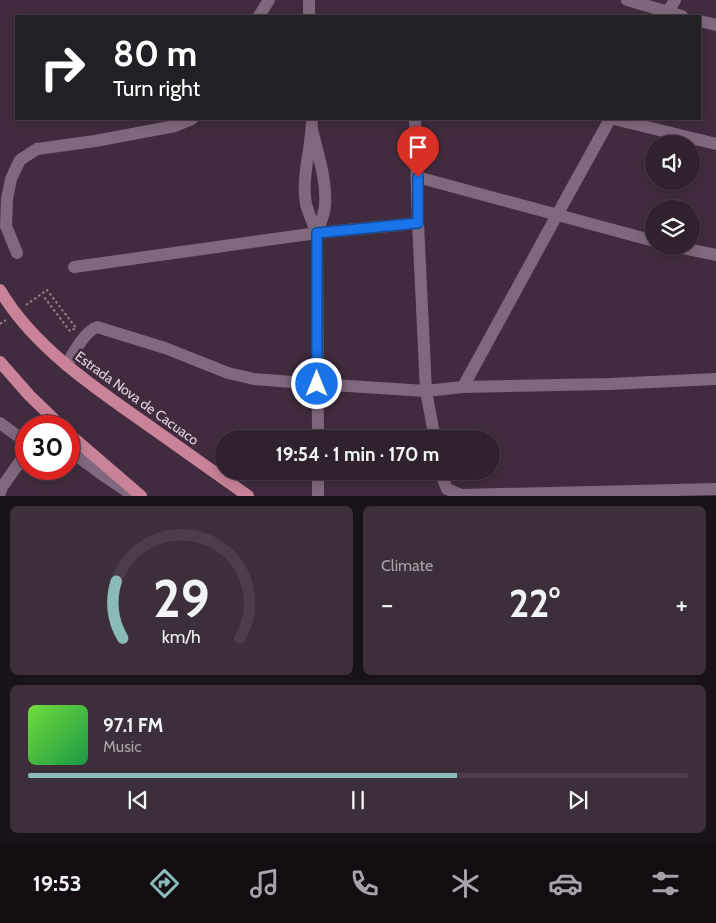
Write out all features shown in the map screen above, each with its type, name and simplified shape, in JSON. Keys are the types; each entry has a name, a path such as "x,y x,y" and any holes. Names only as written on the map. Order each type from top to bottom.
{"main road":[{"name":"Estrada Nova de Cacuaco","path":"0,290 29,330 66,365 95,389 248,496"},
{"path":"0,362 29,396 49,415"},
{"path":"80,443 141,496"}],"street":[{"path":"260,15 269,0"},
{"path":"309,0 309,15"},
{"path":"626,0 666,14 675,0"},
{"path":"701,21 716,25"},
{"path":"17,253 6,226 7,199 11,179 20,160 37,149 95,141 175,126 190,120"},
{"path":"415,120 426,391 433,430"},
{"path":"463,387 557,214 611,120"},
{"path":"616,120 716,144"},
{"path":"312,124 305,187 306,204 317,233"},
{"path":"312,124 325,187 324,208 317,233 318,430"},
{"path":"418,177 645,238"},
{"path":"74,266 317,233 418,223"},
{"path":"700,252 716,255"},
{"path":"66,365 85,336 91,329 97,326 165,348 228,372 254,379 426,391 463,387 609,384 716,379"},
{"path":"0,422 15,434"},
{"path":"80,458 134,496"},
{"path":"1,489 15,469"},
{"path":"318,480 318,496"},
{"path":"443,480 447,489 461,495 716,489"}],"path":[{"path":"44,297 70,331 76,328 47,290"}],"route":[{"path":"317,384 317,233 418,223 418,177"}]}
